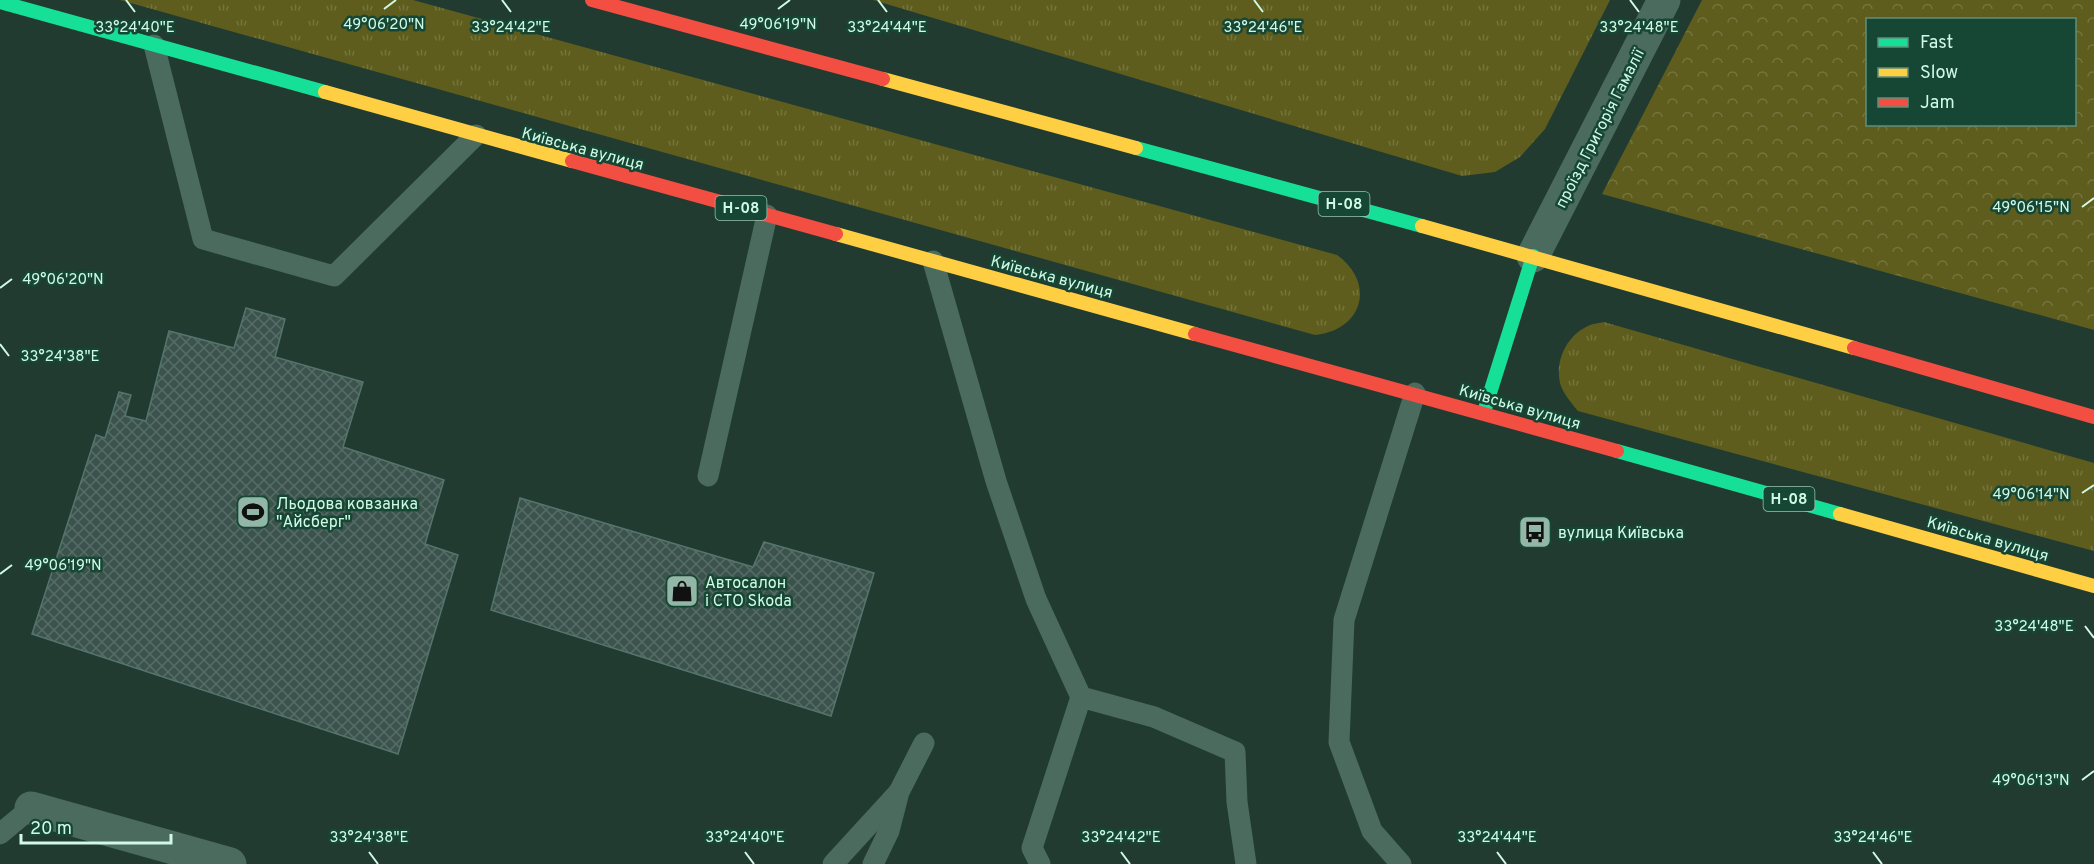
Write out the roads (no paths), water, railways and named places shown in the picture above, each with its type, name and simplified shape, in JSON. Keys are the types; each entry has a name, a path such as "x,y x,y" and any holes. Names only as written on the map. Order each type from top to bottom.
{"main road":[{"name":"Н-08","path":"592,0 1533,256 2094,417"},
{"name":"Київська вулиця","path":"0,2 1484,412 2094,585"},
{"path":"1484,412 1533,256"}],"street":[{"name":"проїзд Григорія Гамалії","path":"1533,256 1664,0"},
{"path":"31,808 230,864"}],"lane":[{"path":"154,45 203,239 334,276 476,135"},
{"path":"708,476 767,215"},
{"path":"933,261 996,481 1032,588 1082,697 1032,859"},
{"path":"1401,864 1372,831 1339,742 1344,620 1415,393"},
{"path":"1082,697 1154,717 1235,752 1237,802 1246,864"},
{"path":"873,864 889,831 899,792 924,743"},
{"path":"833,864 899,792"},
{"path":"0,834 31,808"}],"place":[{"name":"Льодова ковзанка \"Айсберг\"","path":"253,512"},
{"name":"вулиця Київська","path":"1535,532"},
{"name":"Автосалон і СТО Skoda","path":"682,591"}]}
